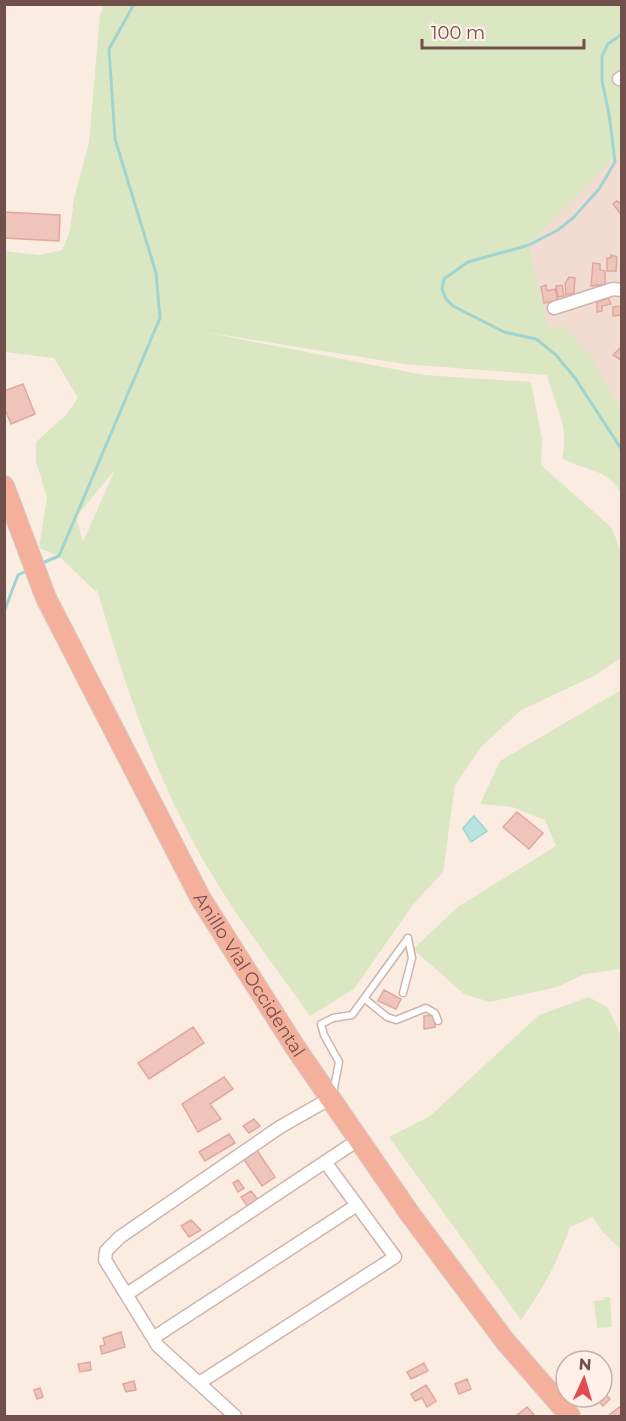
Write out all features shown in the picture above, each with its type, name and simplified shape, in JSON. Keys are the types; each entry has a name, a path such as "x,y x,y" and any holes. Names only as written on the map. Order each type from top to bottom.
{"highway":[{"name":"Anillo Vial Occidental","path":"4,486 46,598 201,899 295,1047 358,1140 504,1341 570,1416"}],"street":[{"path":"554,308 613,289 621,290"},
{"path":"236,1416 153,1338 105,1260 105,1251 280,1127 331,1098"},
{"path":"127,1294 358,1140"},
{"path":"199,1383 394,1257 326,1163"},
{"path":"153,1338 357,1205"}],"lane":[{"path":"331,1098 339,1062 324,1035 321,1024 333,1018 352,1015 408,938 412,958 403,993"},
{"path":"365,999 393,1019 401,1019 426,1008 435,1013 438,1021"}],"shaded area":[{"path":"621,151 621,452 547,330 529,245"}],"green space":[{"path":"104,5 621,5 621,151 529,245 548,328 565,327 589,353 621,410 621,493 602,474 562,458 563,426 547,375 405,364 204,332 424,375 531,382 542,439 541,465 612,528 621,552 621,658 594,676 521,710 482,746 455,785 443,872 412,906 354,989 310,1016 229,902 187,830 142,729 97,589 96,592 59,556 39,548 47,498 36,461 36,442 67,414 78,398 54,358 5,352 5,251 40,255 62,250 70,231 74,198 89,143 100,15","holes":["114,472 83,542 76,517"]},
{"path":"621,690 621,969 585,974 557,987 490,1002 464,994 413,949 459,906 556,846 545,820 512,807 480,804 500,761"},
{"path":"589,997 608,1008 621,1035 621,1250 602,1231 593,1217 570,1227 549,1275 521,1320 389,1137 430,1116 539,1015"},
{"path":"605,1297 610,1297 612,1327 597,1328 594,1301 604,1300"}],"water":[{"path":"474,816 487,831 471,842 463,828"}],"building":[{"path":"617,201 622,204 622,216 613,204"},
{"path":"4,212 60,215 59,241 4,238"},
{"path":"611,255 617,257 616,271 607,271 607,258 611,258"},
{"path":"593,263 600,264 600,270 605,271 605,284 591,286"},
{"path":"569,277 575,278 574,293 566,295 565,284"},
{"path":"546,285 547,291 555,289 558,300 544,303 541,287"},
{"path":"562,285 564,296 558,297 556,286"},
{"path":"608,298 611,304 602,306 602,311 597,312 597,302"},
{"path":"622,306 622,315 613,316 613,307"},
{"path":"622,346 622,359 621,360 613,355"},
{"path":"23,384 35,414 11,424 4,407 4,391"},
{"path":"517,812 543,833 529,849 503,827"},
{"path":"384,990 401,999 396,1009 378,1001"},
{"path":"435,1015 435,1027 424,1029 424,1016"},
{"path":"193,1027 204,1043 149,1079 138,1063"},
{"path":"224,1077 233,1089 210,1104 221,1119 198,1132 182,1104"},
{"path":"254,1119 260,1126 249,1133 243,1126"},
{"path":"229,1134 235,1143 205,1161 199,1152"},
{"path":"256,1149 275,1177 262,1186 243,1158"},
{"path":"238,1180 244,1188 238,1192 233,1183"},
{"path":"251,1191 259,1201 249,1208 241,1197"},
{"path":"191,1220 201,1230 189,1237 181,1226"},
{"path":"121,1332 125,1347 102,1354 100,1346 105,1345 103,1338"},
{"path":"90,1362 91,1370 80,1372 78,1364"},
{"path":"424,1363 428,1371 411,1379 407,1372"},
{"path":"467,1379 471,1389 459,1394 455,1384"},
{"path":"134,1381 136,1390 126,1392 123,1384"},
{"path":"426,1385 436,1401 427,1407 422,1398 415,1401 411,1394"},
{"path":"40,1388 43,1397 37,1399 34,1390"},
{"path":"622,1405 622,1416 608,1416"},
{"path":"527,1407 535,1416 516,1416"}],"waterway":[{"path":"40,564 59,556 160,318 156,273 115,139 109,49 134,4"},
{"path":"622,34 608,44 602,56 602,81 615,162 599,189 574,217 558,230 529,245 468,262 444,279 442,289 446,299 453,306 504,332 536,339 555,354 575,378 622,450"},
{"path":"4,612 18,575 29,570"}]}
